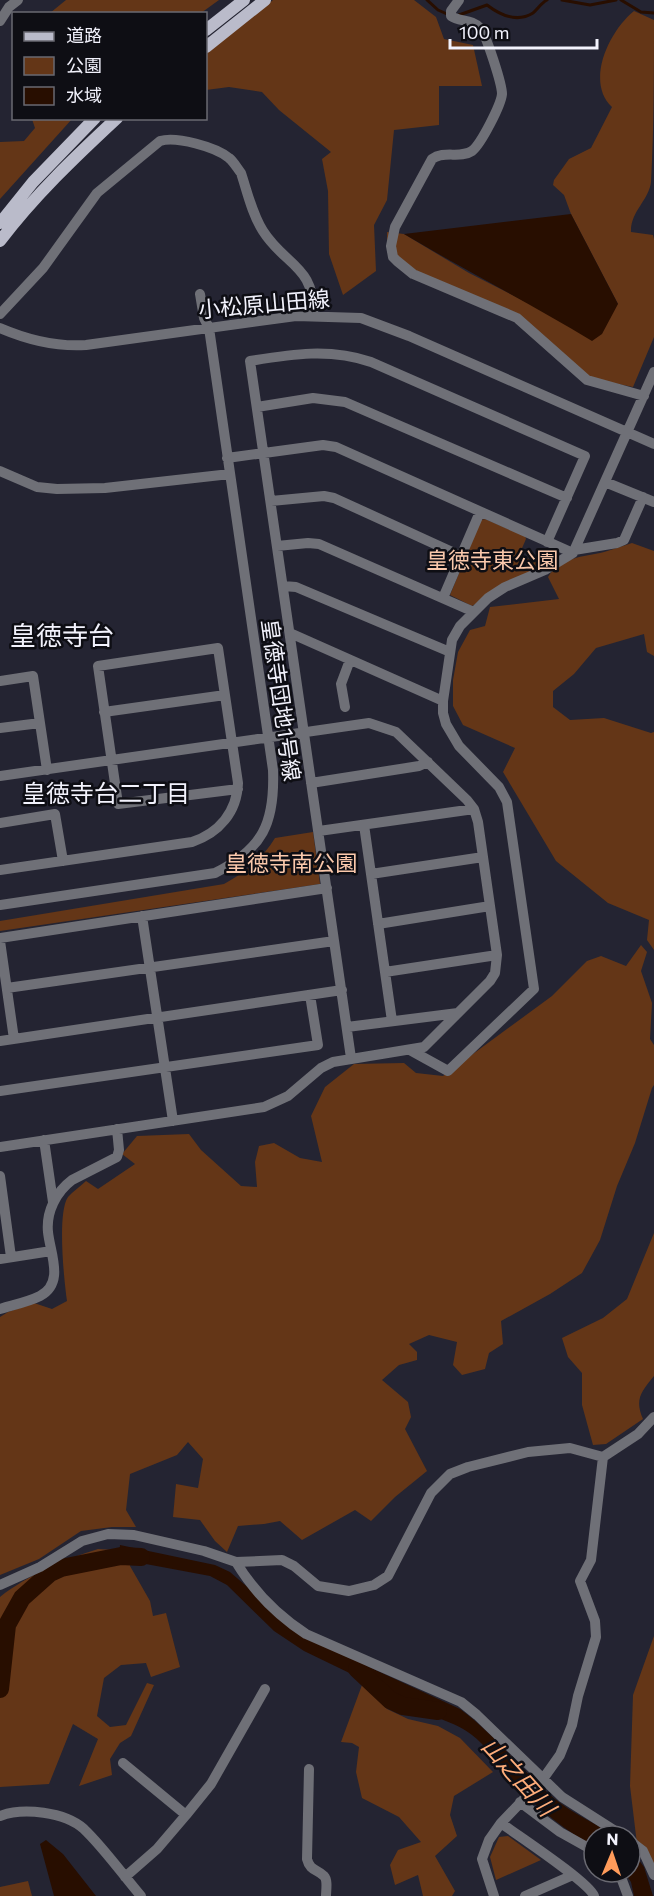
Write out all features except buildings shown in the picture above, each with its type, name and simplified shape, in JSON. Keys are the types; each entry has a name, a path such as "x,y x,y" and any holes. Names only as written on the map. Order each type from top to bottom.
{"main road":[{"path":"207,29 244,0"},
{"path":"207,45 265,0"},
{"path":"0,223 33,182 93,120"},
{"path":"0,241 71,161 115,120"}],"street":[{"path":"459,0 451,10 451,16 472,22 482,28 501,85 501,101 481,140 473,150 464,154 438,154 432,159 395,227 391,246 393,257 413,274 517,318 587,380 644,396"},
{"path":"0,21 10,2"},
{"path":"0,314 44,268 98,193 160,141 177,139 220,152 236,165 264,233 309,283 314,300 313,316"},
{"name":"皇徳寺団地1号線","path":"0,905 215,873 234,864 248,852 261,836 270,818 274,795 273,770 208,328 200,294"},
{"name":"小松原山田線","path":"0,328 35,340 67,346 296,316 361,318 654,444"},
{"path":"351,1058 250,361 311,352 353,356 585,456 547,542"},
{"path":"574,552 654,374"},
{"path":"257,407 313,398 345,402 567,498"},
{"path":"227,458 323,446 336,447 574,552"},
{"path":"0,471 37,487 57,489 105,488 230,474"},
{"path":"605,482 654,502"},
{"path":"270,501 324,496 334,498 461,556"},
{"path":"410,1050 448,1071 534,989 507,802 499,787 453,739 443,713 450,652 455,633 497,591 545,570 574,552 624,540 643,497"},
{"path":"443,598 480,512"},
{"path":"277,546 319,544 474,612"},
{"path":"283,586 296,587 450,652"},
{"path":"290,633 443,701"},
{"path":"0,870 180,844 202,838 218,829 234,804 238,789 218,648 98,666 118,804 238,789"},
{"path":"345,707 341,684 350,660"},
{"path":"0,681 33,676 46,770"},
{"path":"104,712 225,695"},
{"path":"0,728 40,723"},
{"path":"0,776 304,731 369,723 378,725 396,732 474,809 497,955 495,973 428,1044 410,1050 333,1062 321,1068 288,1096 276,1103 264,1107 0,1147"},
{"path":"312,783 419,766 428,762"},
{"path":"319,831 474,809"},
{"path":"0,823 55,814 63,861"},
{"path":"364,825 392,1021"},
{"path":"371,874 483,857"},
{"path":"14,1039 0,940 327,888"},
{"path":"378,924 490,906"},
{"path":"142,916 173,1120"},
{"path":"6,988 334,941"},
{"path":"385,972 497,955"},
{"path":"0,1041 342,990"},
{"path":"0,1091 318,1045 310,995"},
{"path":"347,1027 458,1013"},
{"path":"53,1202 65,1185 72,1180 117,1157 119,1150 117,1129"},
{"path":"0,1309 40,1296 51,1286 55,1273 48,1226 53,1202 44,1140"},
{"path":"0,1176 5,1258 51,1251"},
{"path":"0,1585 40,1568 82,1541 108,1534 134,1535 204,1551 236,1562 282,1560 294,1566 318,1586 333,1590 349,1591 374,1585 388,1576 431,1493 450,1474 468,1467 528,1452 570,1448 603,1457 638,1434 654,1417"},
{"path":"494,1896 482,1859 489,1840 501,1823 542,1780 560,1755 566,1742 596,1637 595,1621 580,1581 591,1560 603,1457"},
{"path":"236,1562 268,1605 284,1620 306,1634 461,1702 542,1780 562,1797 604,1824"},
{"path":"125,1877 157,1849 211,1784 265,1689"},
{"path":"123,1763 186,1815"},
{"path":"309,1769 308,1859 312,1870 324,1876 326,1896"},
{"path":"522,1801 560,1832 582,1844"},
{"path":"0,1816 15,1811 25,1811 68,1819 83,1828 141,1896"},
{"path":"501,1823 573,1875 592,1890 594,1896"},
{"path":"642,1850 654,1875"},
{"path":"525,1896 573,1875"}],"green space":[{"path":"66,0 219,0 202,12 51,12"},
{"path":"273,0 414,0 436,17 444,39 473,45 482,86 439,86 439,125 394,130 387,200 374,225 376,271 343,295 329,254 328,191 322,159 331,152 279,110 262,92 229,87 207,90 207,53"},
{"path":"634,11 654,20 651,182 647,195 633,218 631,232 653,235 654,239 654,337 633,387 589,378 515,317 417,273 387,249 387,232 404,234 469,273 540,309 618,304 571,214 564,195 553,185 569,159 591,148 612,107 604,97 601,84 604,57 616,31"},
{"path":"32,120 71,120 0,199 0,142 24,141 35,128"},
{"name":"皇徳寺東公園","path":"485,519 525,536 526,539 519,555 544,565 472,606 450,595 481,520"},
{"path":"632,543 654,551 654,656 647,652 644,634 596,648 574,674 553,691 553,707 570,720 604,718 654,732 654,950 647,940 649,920 608,903 556,861 503,772 515,748 463,725 453,706 453,680 458,652 470,630 485,626 490,607 559,599 548,577 559,565"},
{"name":"皇徳寺南公園","path":"313,832 320,884 0,931 0,921 224,884 253,864 275,838"},
{"path":"641,945 647,952 641,971 652,1003 650,1039 654,1045 654,1085 600,1240 582,1273 501,1321 503,1344 489,1353 485,1369 462,1375 453,1365 457,1342 429,1335 409,1344 417,1352 417,1360 399,1365 382,1380 408,1402 411,1417 405,1429 427,1471 395,1497 371,1521 355,1510 302,1540 280,1521 238,1526 227,1552 215,1541 200,1520 173,1517 176,1484 198,1488 203,1459 188,1442 177,1455 130,1474 126,1510 136,1527 81,1531 39,1559 0,1575 0,1317 34,1303 52,1309 67,1301 62,1231 65,1205 70,1195 86,1181 98,1189 135,1164 122,1154 137,1136 189,1134 201,1150 241,1186 257,1187 255,1162 259,1146 274,1143 300,1158 322,1162 311,1116 325,1087 354,1064 404,1063 416,1073 443,1076 552,996 587,961 601,956 626,966"},
{"path":"654,1233 654,1376 639,1401 643,1419 606,1444 593,1445 582,1405 582,1373 568,1357 562,1338 603,1318 627,1299"},
{"path":"98,1549 132,1551 130,1566 150,1601 153,1616 166,1613 180,1667 151,1677 146,1663 121,1665 104,1678 97,1716 110,1727 126,1725 147,1683 154,1685 131,1736 120,1743 110,1759 112,1775 79,1786 98,1739 73,1724 49,1784 0,1787 0,1597 47,1569"},
{"path":"654,1636 654,1877 642,1854 642,1824 635,1824 630,1786 633,1695"},
{"path":"362,1685 387,1709 408,1719 438,1726 460,1738 493,1772 454,1796 450,1815 457,1836 435,1856 455,1891 452,1896 423,1896 418,1875 395,1885 390,1865 398,1850 421,1842 399,1817 362,1798 356,1772 359,1747 352,1743 341,1742"},
{"path":"508,1836 541,1860 496,1880 490,1857 499,1837"},
{"path":"28,1881 32,1896 0,1896 0,1887"}],"water":[{"path":"571,214 618,304 602,334 592,341 404,234"},
{"path":"120,1545 215,1565 230,1572 306,1638 460,1709 485,1730 555,1799 595,1824 582,1824 582,1839 536,1805 484,1746 464,1729 415,1709 399,1697 304,1651 274,1631 227,1585 210,1576 119,1559"},
{"path":"46,1840 63,1854 96,1896 54,1896 40,1844"},
{"path":"642,1864 653,1896 634,1896 631,1884 642,1884"}],"waterway":[{"path":"427,0 438,10 447,14"},
{"path":"459,15 487,5 509,17 527,16 547,0"},
{"path":"562,0 590,5 616,0"},
{"path":"621,0 641,12 654,13"},
{"name":"山之田川","path":"0,1689 7,1625 22,1598 50,1573 61,1568 121,1556 141,1557"},
{"name":"山之田川","path":"357,1669 390,1700 403,1706 438,1711"}],"district":[{"name":"皇徳寺台","path":"62,636"},
{"name":"皇徳寺台二丁目","path":"106,794"}]}
